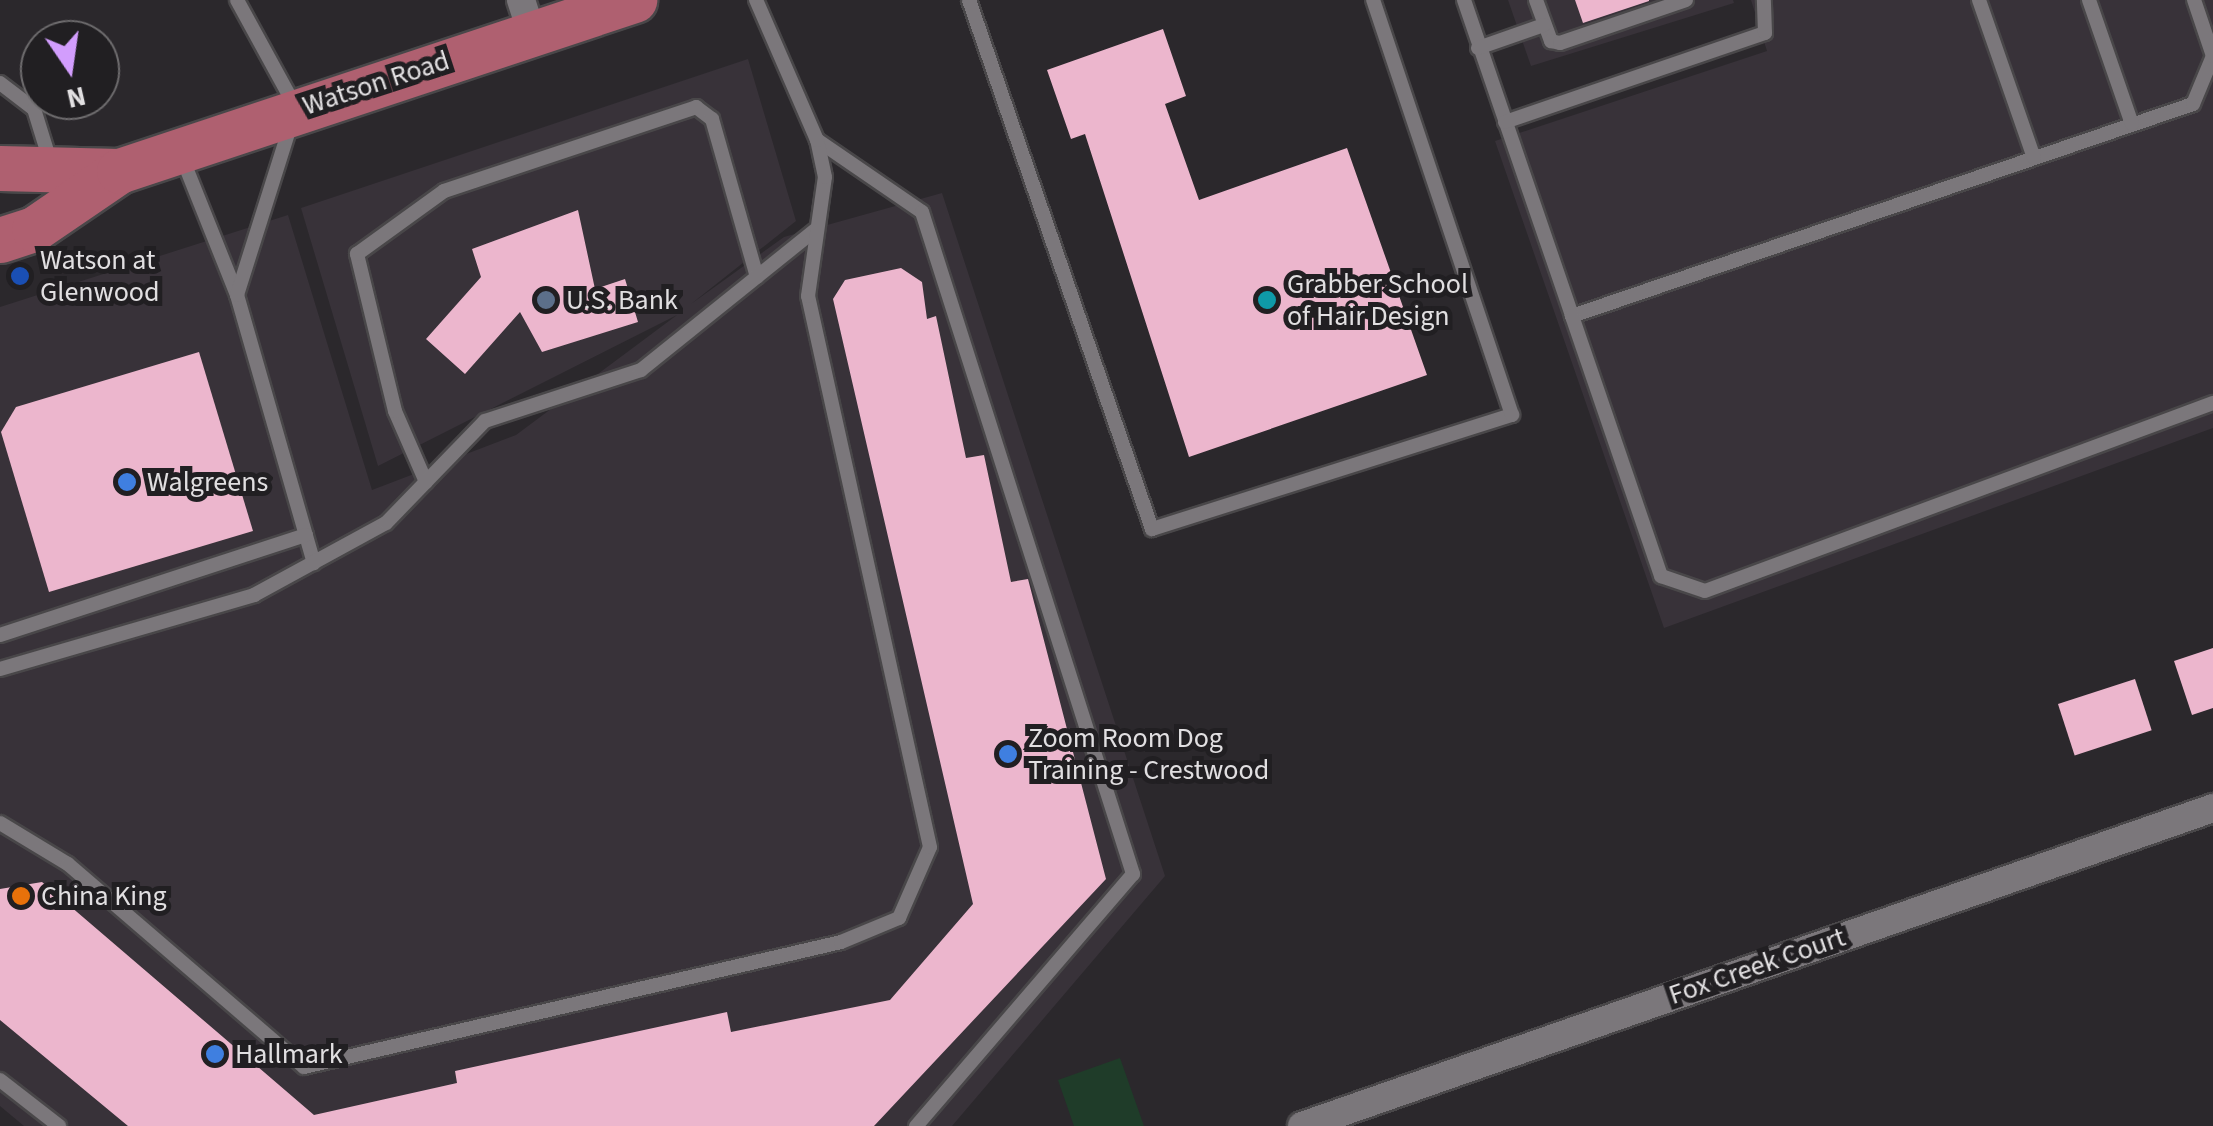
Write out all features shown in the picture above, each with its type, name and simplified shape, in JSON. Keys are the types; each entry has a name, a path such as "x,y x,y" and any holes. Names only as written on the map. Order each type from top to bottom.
{"main road":[{"name":"Watson Road","path":"0,240 34,229 119,171 297,109 526,16 608,4"},
{"name":"Watson Road","path":"0,168 52,164 119,171"}],"street":[{"name":"Fox Creek Court","path":"1302,1126 2213,808"}],"lane":[{"path":"236,0 297,109 236,295"},
{"path":"0,823 68,864 304,1067 841,942 899,918 930,846 808,296 824,177 818,140 756,0"},
{"path":"969,0 1152,530 1512,415 1372,0"},
{"path":"1464,0 1661,576 1705,591 2213,403"},
{"path":"1536,0 1544,25 1560,43 1686,0"},
{"path":"1505,122 1765,33 1764,0"},
{"path":"1979,0 2034,158"},
{"path":"2089,0 2132,124"},
{"path":"1572,316 2193,104 2213,56 2194,0"},
{"path":"1478,48 1544,25"},
{"path":"0,83 34,109 52,164"},
{"path":"426,482 395,411 358,254 444,191 696,107 712,119 757,277"},
{"path":"818,140 922,212 1133,874 916,1126"},
{"path":"180,150 236,295 314,562"},
{"path":"0,668 254,595 386,523 485,421 641,370 816,229"},
{"path":"0,635 306,535"},
{"path":"0,1080 59,1126"}],"shaded area":[{"path":"1508,0 1733,0 1734,3 1531,66"},
{"path":"1751,0 2213,0 2213,428 1664,628 1495,141 1767,51"},
{"path":"748,59 796,221 691,304 784,237 942,193 1165,876 952,1126 24,1126 0,1106 0,307 288,215 372,490 516,435 677,315 378,466 301,208"}],"green space":[{"path":"1120,1058 1144,1126 1074,1126 1058,1080"}],"building":[{"path":"1575,0 1649,0 1649,1 1583,23"},
{"name":"Grabber School of Hair Design","path":"1163,29 1186,96 1165,104 1199,200 1347,148 1427,375 1189,457 1085,134 1071,139 1047,70"},
{"name":"U.S. Bank","path":"578,210 595,289 625,279 638,322 542,352 520,312 465,374 426,339 481,277 472,249"},
{"path":"901,268 922,282 927,319 936,316 966,458 984,455 1011,582 1028,579 1106,879 874,1126 128,1126 0,1020 0,889 42,882 314,1115 457,1083 455,1071 727,1012 731,1032 890,1000 973,904 833,299 845,280"},
{"name":"Walgreens","path":"199,352 253,531 49,592 1,432 16,407"},
{"path":"2213,648 2213,708 2192,715 2174,661"},
{"path":"2135,679 2152,730 2075,755 2058,704"}],"place":[{"name":"Watson at Glenwood","path":"20,276"},
{"name":"U.S. Bank","path":"546,300"},
{"name":"Grabber School of Hair Design","path":"1267,300"},
{"name":"Walgreens","path":"127,482"},
{"name":"Zoom Room Dog Training - Crestwood","path":"1008,754"},
{"name":"China King","path":"21,896"},
{"name":"Hallmark","path":"215,1054"}]}
